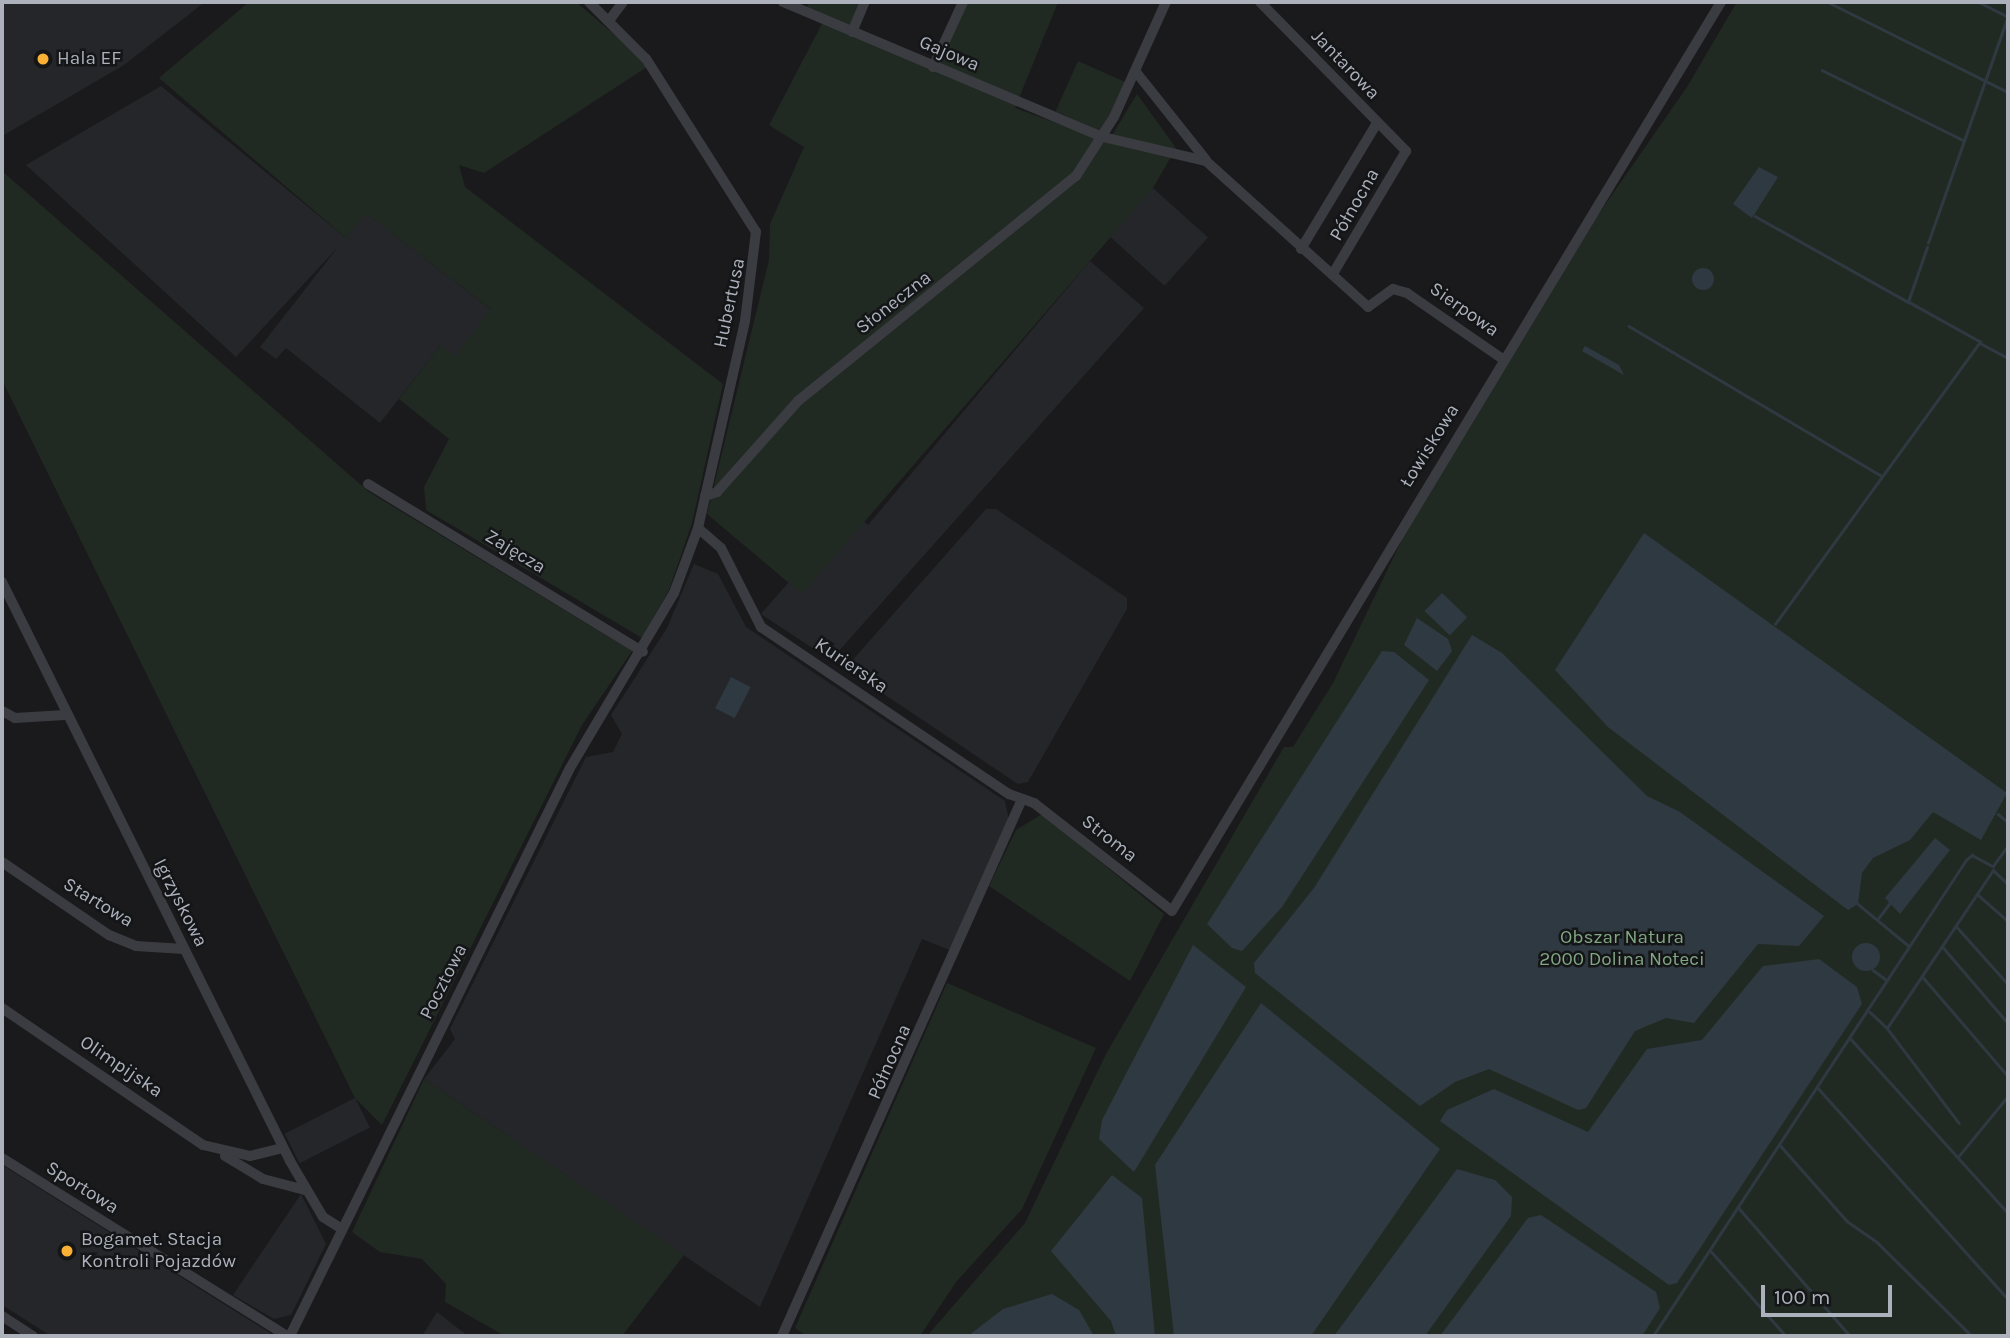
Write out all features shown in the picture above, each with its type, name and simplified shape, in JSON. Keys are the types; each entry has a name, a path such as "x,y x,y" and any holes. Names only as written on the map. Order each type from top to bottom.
{"street":[{"name":"Hubertusa","path":"589,2 611,18 646,59 759,241 698,528 643,652"},
{"path":"611,18 623,2"},
{"name":"Gajowa","path":"783,2 1103,137"},
{"path":"852,32 865,2"},
{"path":"933,67 963,2"},
{"name":"Słoneczna","path":"705,496 717,492 798,401 1076,176 1103,137 1136,72 1166,2"},
{"name":"Jantarowa","path":"1260,2 1406,151"},
{"name":"Łowiskowa","path":"1172,911 1721,2"},
{"path":"1136,72 1206,160 1332,275"},
{"path":"1301,249 1377,123"},
{"path":"1103,137 1206,160"},
{"name":"Północna","path":"1332,275 1406,151"},
{"name":"Sierpowa","path":"1332,275 1368,307 1393,289 1407,293 1504,360"},
{"name":"Zajęcza","path":"368,484 643,652"},
{"name":"Kurierska","path":"698,528 721,548 761,627 1022,799"},
{"name":"Igrzyskowa","path":"2,582 65,715 305,1190 323,1217 341,1229"},
{"name":"Pocztowa","path":"289,1336 570,768 643,652"},
{"path":"2,711 15,718 65,715"},
{"name":"Północna","path":"782,1336 1022,799"},
{"name":"Stroma","path":"1022,799 1172,911"},
{"name":"Startowa","path":"2,862 109,935 136,946 184,949"},
{"name":"Olimpijska","path":"2,1008 262,1179 305,1190"},
{"path":"221,1154 283,1148"},
{"name":"Sportowa","path":"2,1158 289,1336"},
{"path":"2,1316 33,1336"}],"shaded area":[{"name":"Hala EF","path":"2,2 205,2 124,65 4,135"},
{"path":"161,86 346,238 365,213 492,310 455,357 440,346 380,423 286,348 276,359 260,347 338,247 236,357 26,165"},
{"path":"1759,167 1778,177 1752,218 1733,204"},
{"path":"1153,188 1208,238 1164,286 1110,236"},
{"path":"1090,261 1144,308 837,653 823,655 761,614 851,511 868,525"},
{"path":"1699,268 1707,268 1714,275 1714,283 1707,290 1699,290 1692,283 1692,275"},
{"path":"1585,346 1619,365 1624,375 1582,351"},
{"path":"986,509 996,509 1127,598 1127,609 1028,782 1018,784 851,672 850,663"},
{"path":"1644,533 2007,793 1981,840 1933,812 1910,840 1873,858 1862,873 1858,904 1848,910 1608,727 1555,670"},
{"path":"694,564 718,574 746,627 1005,801 1009,820 952,951 922,939 760,1307 424,1079 455,1039 450,1029 586,757 613,752 622,734 611,715 667,628"},
{"path":"1442,593 1467,617 1450,635 1425,611"},
{"path":"1417,618 1448,639 1452,651 1437,671 1404,645"},
{"path":"1472,635 1502,653 1647,796 1680,812 1824,916 1799,946 1758,944 1694,1023 1666,1018 1635,1031 1586,1108 1578,1110 1489,1069 1455,1082 1420,1106 1255,973 1254,963 1314,888"},
{"path":"1382,651 1394,652 1429,680 1282,907 1242,951 1232,948 1207,924"},
{"path":"731,677 751,687 735,718 715,708"},
{"path":"1935,838 1950,850 1900,914 1885,898"},
{"path":"1866,943 1876,947 1880,957 1876,967 1866,971 1856,967 1852,957 1856,947"},
{"path":"1193,945 1246,987 1134,1172 1099,1139 1102,1120"},
{"path":"1819,959 1857,987 1862,1004 1677,1283 1669,1285 1440,1121 1447,1110 1494,1089 1588,1132 1647,1049 1702,1040 1763,966"},
{"path":"1261,1003 1440,1149 1311,1336 1174,1336 1155,1165"},
{"path":"355,1098 370,1127 300,1163 285,1134"},
{"path":"2,1165 270,1333 270,1336 51,1336 2,1305"},
{"path":"1457,1169 1495,1180 1512,1197 1511,1216 1425,1336 1334,1336"},
{"path":"1112,1175 1142,1198 1155,1336 1116,1336 1111,1321 1051,1251"},
{"path":"301,1194 326,1244 291,1315 274,1319 233,1295"},
{"path":"1541,1215 1656,1292 1660,1308 1642,1336 1440,1336 1528,1218"},
{"path":"1052,1294 1079,1310 1094,1336 968,1336 1003,1309"},
{"path":"437,1312 455,1326 468,1336 422,1336"}],"green space":[{"path":"249,2 576,2 650,65 484,173 459,165 465,187 723,384 692,523 669,590 642,638 426,510 424,487 449,439 399,399 440,346 455,356 491,309 366,214 346,238 159,78"},
{"path":"809,2 865,2 852,32 934,71 964,2 1058,2 1015,108 1108,142 1137,94 1176,148 1153,188 802,594 707,514 769,260 770,224 804,147 769,125 824,20 805,11"},
{"name":"Obszar Natura 2000 Dolina Noteci","path":"1737,2 2008,2 2008,1336 927,1336 1025,1223 1106,1054 1284,747 1293,747 1333,683 1410,523 1525,320 1687,87"},
{"path":"1078,61 1127,83 1105,133 1056,111"},
{"path":"2,171 369,492 632,651 582,725 382,1125 355,1098 2,380"},
{"path":"1042,814 1164,914 1130,981 989,886 1016,830"},
{"path":"947,983 1096,1048 1022,1209 956,1282 920,1336 807,1336 795,1328"},
{"path":"424,1079 684,1255 622,1336 505,1336 445,1302 446,1284 422,1259 380,1252 352,1232"}],"waterway":[{"path":"1828,2 2008,92"},
{"path":"1979,2 2007,16"},
{"path":"1928,243 2008,16"},
{"path":"1822,70 1963,140"},
{"path":"1755,216 1908,302"},
{"path":"1775,624 1980,342 1908,302 1927,247"},
{"path":"1629,326 1882,476"},
{"path":"1980,343 2008,358"},
{"path":"1998,814 2008,822"},
{"path":"1653,1336 1966,860 1972,855 1993,866 2008,845"},
{"path":"1993,870 2008,884"},
{"path":"1870,1012 1887,1028 1993,870"},
{"path":"1977,894 2008,921"},
{"path":"1877,920 1890,903"},
{"path":"1858,904 1909,946"},
{"path":"1957,927 2008,984"},
{"path":"1942,946 2008,1023"},
{"path":"1873,970 1887,980"},
{"path":"1922,976 2008,1076"},
{"path":"1887,1028 1959,1123"},
{"path":"1851,1039 2008,1213"},
{"path":"1818,1088 2008,1299"},
{"path":"1958,1157 2008,1096"},
{"path":"1780,1145 1847,1221 1878,1243 1972,1336"},
{"path":"1738,1207 1850,1336"},
{"path":"1710,1250 1786,1336"}],"place":[{"name":"Hala EF","path":"43,59"},
{"name":"Bogamet. Stacja Kontroli Pojazdów","path":"67,1251"}]}
